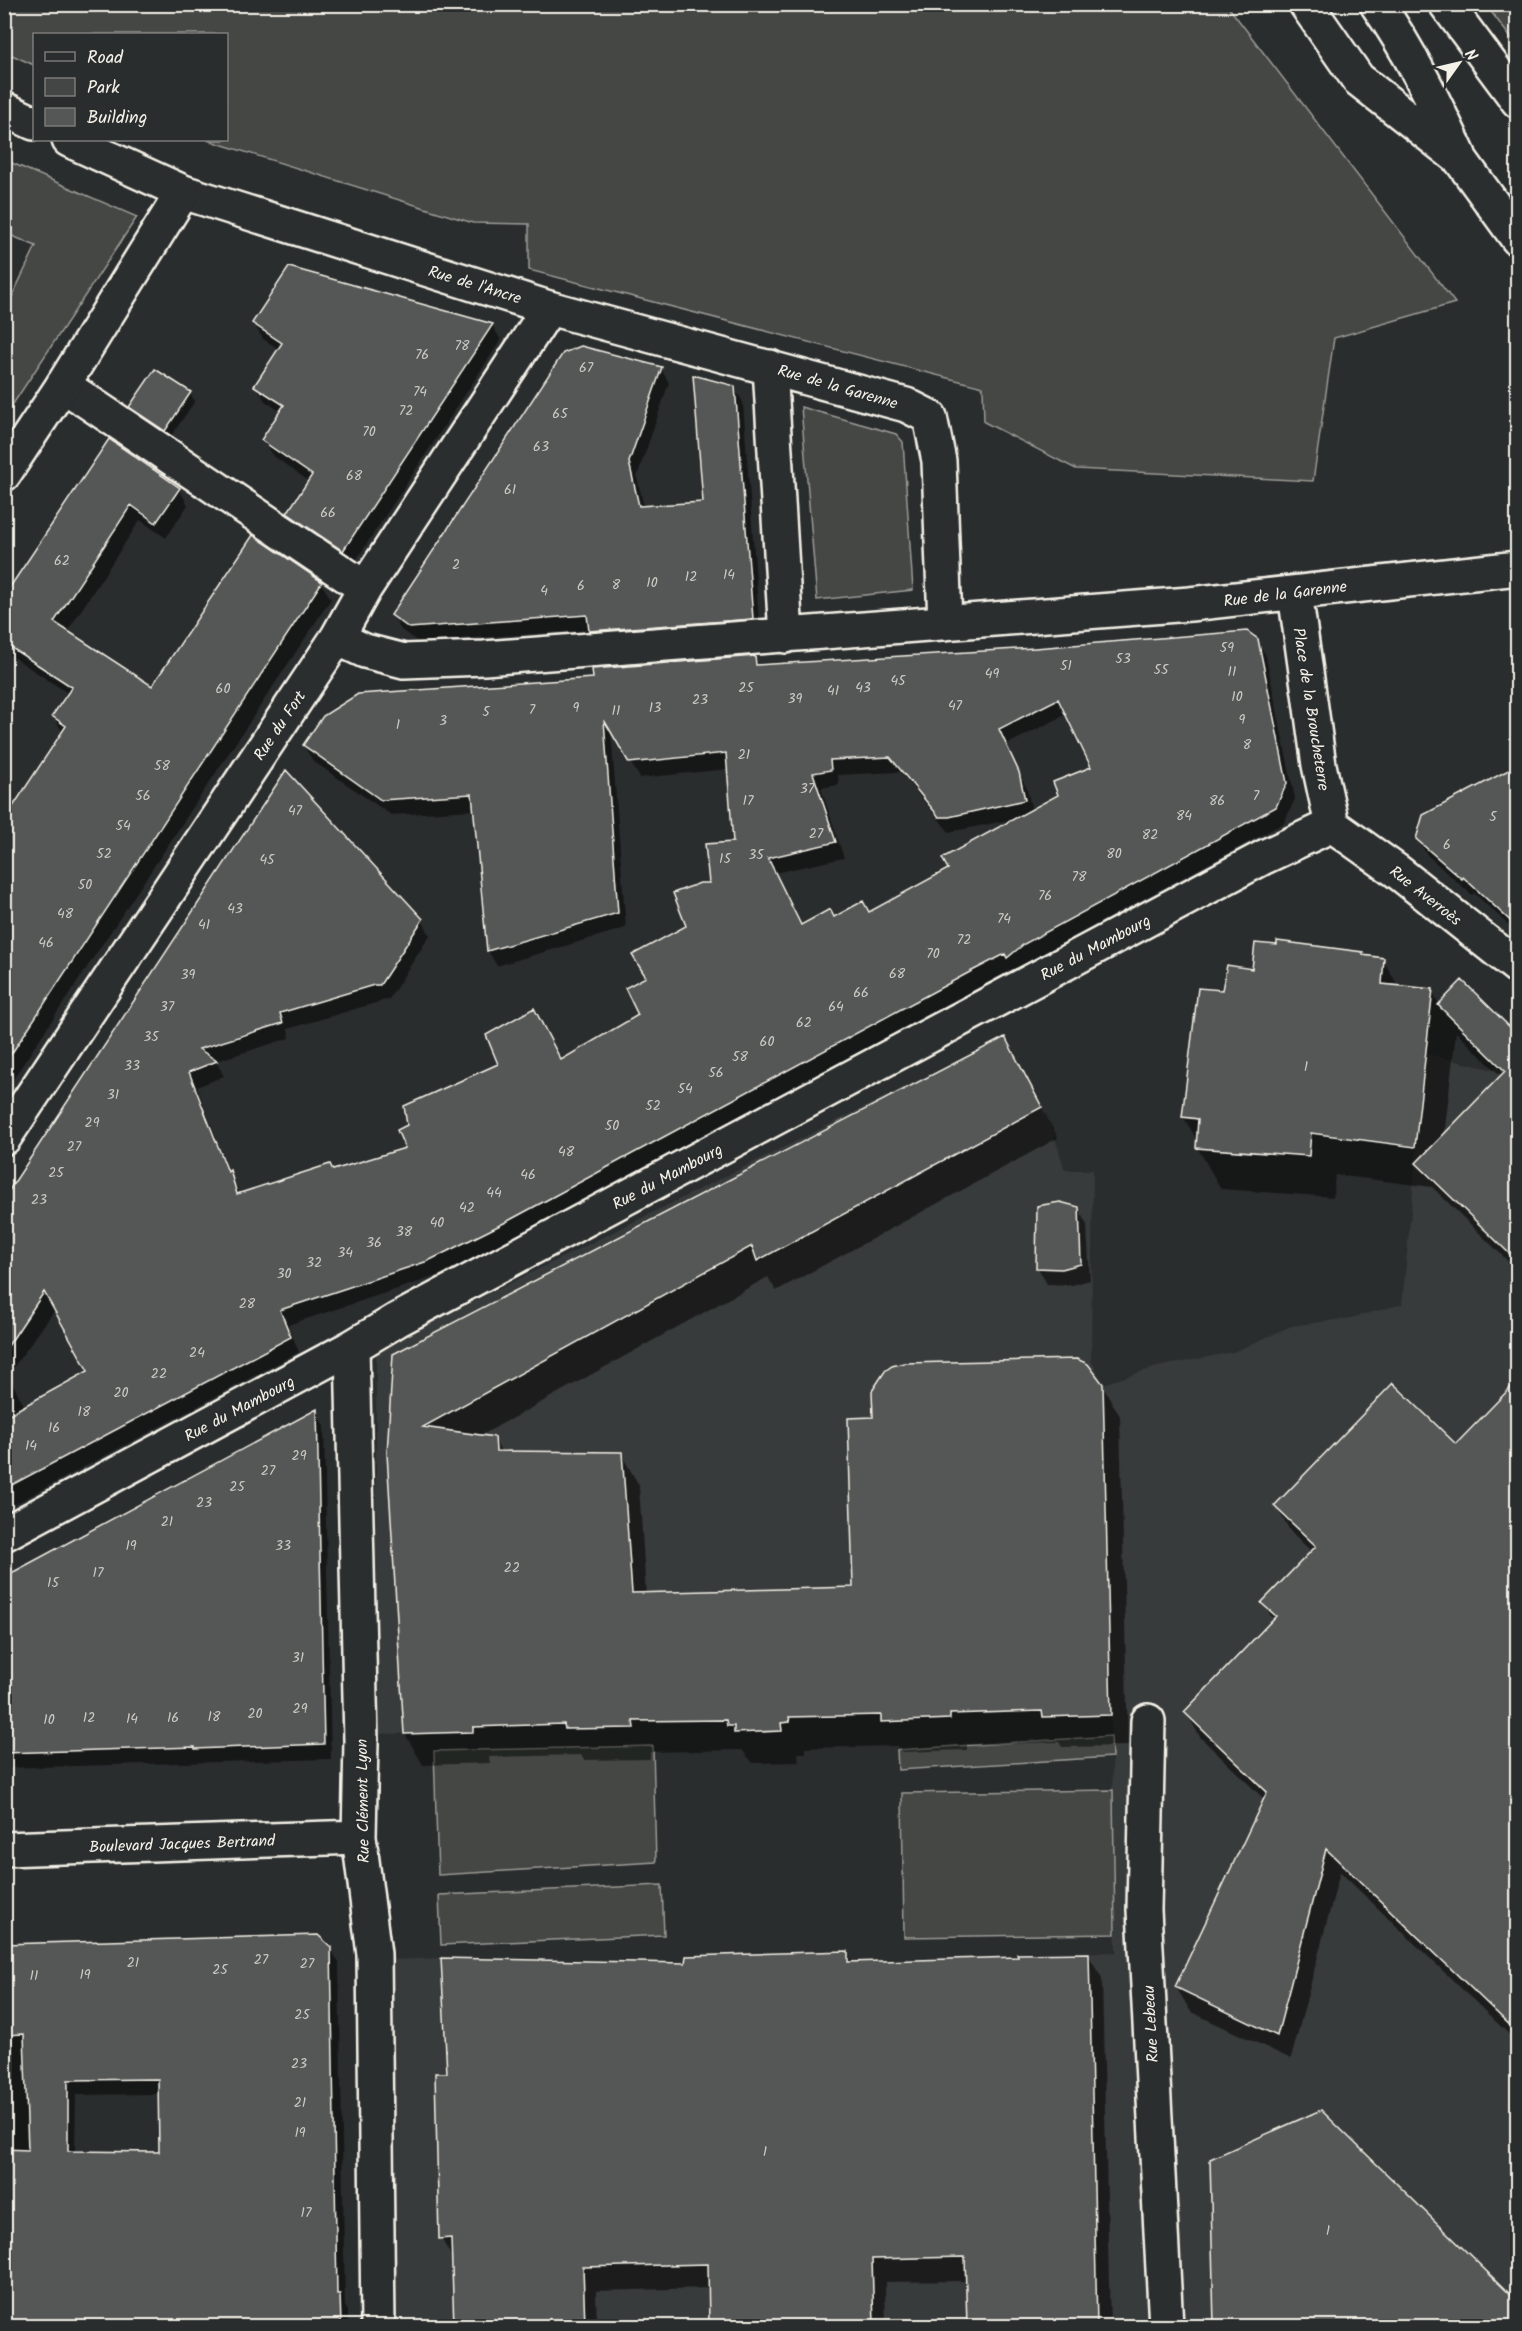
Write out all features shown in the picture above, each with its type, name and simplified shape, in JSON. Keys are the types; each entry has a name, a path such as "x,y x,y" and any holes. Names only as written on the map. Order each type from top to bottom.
{"main road":[{"path":"1306,4 1358,79 1460,159"},
{"path":"1377,4 1392,25 1434,101 1460,159 1518,239"},
{"path":"1446,4 1518,101"},
{"path":"4,109 33,123"},
{"name":"Rue de l'Ancre","path":"71,141 183,192 549,308 770,367"},
{"path":"4,474 63,385 183,192"},
{"name":"Rue du Fort","path":"4,1138 337,638 365,588 549,308"},
{"name":"Rue de la Garenne","path":"786,636 770,367 906,405 930,417 939,461 945,623"},
{"path":"63,385 365,588"},
{"name":"Rue de la Garenne","path":"337,638 365,651 404,661 484,658 1190,604 1518,568"},
{"name":"Place de la Broucheterre","path":"1295,593 1319,765 1332,825"},
{"name":"Rue Averroès","path":"1332,825 1398,872 1518,967"},
{"name":"Rue du Mambourg","path":"4,1534 352,1347 397,1320 1264,857 1332,825"},
{"name":"Rue Clément Lyon","path":"352,1347 361,1741 359,1837 374,1954 378,2326"},
{"name":"Rue Lebeau","path":"1148,1721 1144,1910 1166,2326"},
{"name":"Boulevard Jacques Bertrand","path":"4,1849 359,1837"}],"shaded area":[{"path":"1005,1037 1051,1125 1065,1170 1093,1170 1091,1360 1103,1384 1157,1367 1233,1352 1291,1326 1350,1318 1402,1304 1426,1054 1495,1070 1517,1037 1517,2326 393,2326 388,1960 441,1958 685,1963 686,1956 848,1951 848,1962 1116,1952 1111,1715 1043,1717 1042,1711 951,1714 950,1719 881,1722 881,1715 789,1717 790,1722 781,1723 782,1731 734,1733 734,1726 727,1726 726,1720 634,1721 634,1728 565,1729 563,1724 473,1727 473,1732 380,1734 376,1738 376,1350"}],"green space":[{"path":"5,4 1227,5 1455,303 1334,338 1313,481 1076,469 984,422 983,387 529,270 529,224 473,223 210,141 228,141 228,33 33,33 33,65 5,52"},
{"path":"1486,5 1517,5 1517,46"},
{"path":"5,160 137,217 5,416 5,311 36,246 5,233"},
{"path":"801,407 896,434 903,442 913,590 817,600"},
{"path":"1111,1736 1112,1757 898,1770 897,1750"},
{"path":"653,1746 656,1862 438,1875 434,1751"},
{"path":"1113,1790 1115,1934 904,1937 902,1793"},
{"path":"662,1885 664,1935 441,1945 439,1895"}],"building":[{"path":"289,267 493,324 343,551 287,513 312,475 261,440 284,405 254,386 282,343 252,323"},
{"path":"581,346 662,367 629,462 639,506 703,502 693,375 735,386 753,619 589,631 587,615 409,628 391,615 563,353"},
{"path":"155,369 191,392 165,431 129,407"},
{"path":"109,439 180,488 156,523 131,505 54,622 152,686 253,535 322,582 4,1065 4,820 66,726 52,716 72,687 4,643 4,596"},
{"path":"1247,631 1258,639 1287,783 1276,807 1024,944 1007,958 1005,954 970,972 506,1222 428,1261 280,1310 291,1337 4,1489 4,1417 88,1371 44,1292 4,1352 4,1198 286,770 423,919 380,985 280,1013 283,1023 199,1049 217,1061 189,1072 228,1172 230,1170 237,1194 330,1164 333,1170 405,1148 397,1130 407,1125 404,1106 498,1064 486,1035 534,1008 561,1060 638,1015 625,988 646,977 632,955 686,926 673,893 700,883 709,883 705,844 733,842 726,753 629,763 604,720 618,913 487,951 472,794 381,800 303,745 323,716 358,694 593,678 592,669 755,656 756,665 1035,648","holes":["1058,699 1091,767 1053,782 1058,795 942,858 948,869 869,912 863,901 834,917 830,909 801,925 768,858 836,842 813,773 831,770 830,760 890,757 939,817 949,817 1025,800 1019,772 999,729"]},
{"path":"1518,765 1518,928 1463,877 1462,879 1416,839 1423,815"},
{"path":"1277,941 1363,952 1363,955 1384,958 1382,984 1433,989 1415,1147 1311,1133 1309,1156 1196,1148 1198,1119 1182,1117 1198,988 1222,990 1227,965 1252,969 1255,943 1277,945"},
{"path":"1462,980 1518,1035 1518,1262 1416,1163 1505,1071 1438,1005"},
{"path":"1005,1037 1042,1107 757,1261 752,1246 423,1427 495,1437 496,1451 622,1452 632,1593 853,1587 848,1418 873,1417 872,1391 885,1371 892,1366 904,1363 1077,1359 1088,1364 1103,1384 1111,1715 1043,1717 1042,1711 950,1714 950,1719 881,1722 881,1715 789,1717 790,1722 781,1723 782,1731 734,1733 734,1726 727,1726 726,1720 633,1721 634,1728 565,1729 564,1724 473,1727 473,1732 404,1734 387,1454 393,1354"},
{"path":"1060,1202 1079,1207 1081,1264 1062,1269 1036,1268 1037,1206"},
{"path":"1518,1380 1518,2033 1326,1849 1277,2036 1175,1987 1267,1792 1184,1712 1276,1616 1261,1603 1316,1546 1274,1506 1393,1383 1456,1444"},
{"path":"317,1409 324,1744 4,1753 4,1577"},
{"path":"318,1935 331,1947 337,2294 340,2294 341,2326 4,2326 4,2149 28,2150 24,2034 4,2035 4,1944","holes":["158,2079 159,2152 68,2151 68,2080"]},
{"path":"848,1951 848,1962 1089,1953 1097,2326 967,2326 965,2257 872,2259 874,2326 709,2326 708,2264 583,2267 585,2326 454,2326 451,2238 439,2239 435,2073 447,2073 441,1958 685,1963 686,1956"},
{"path":"1321,2110 1518,2302 1518,2326 1214,2326 1210,2159"}]}
